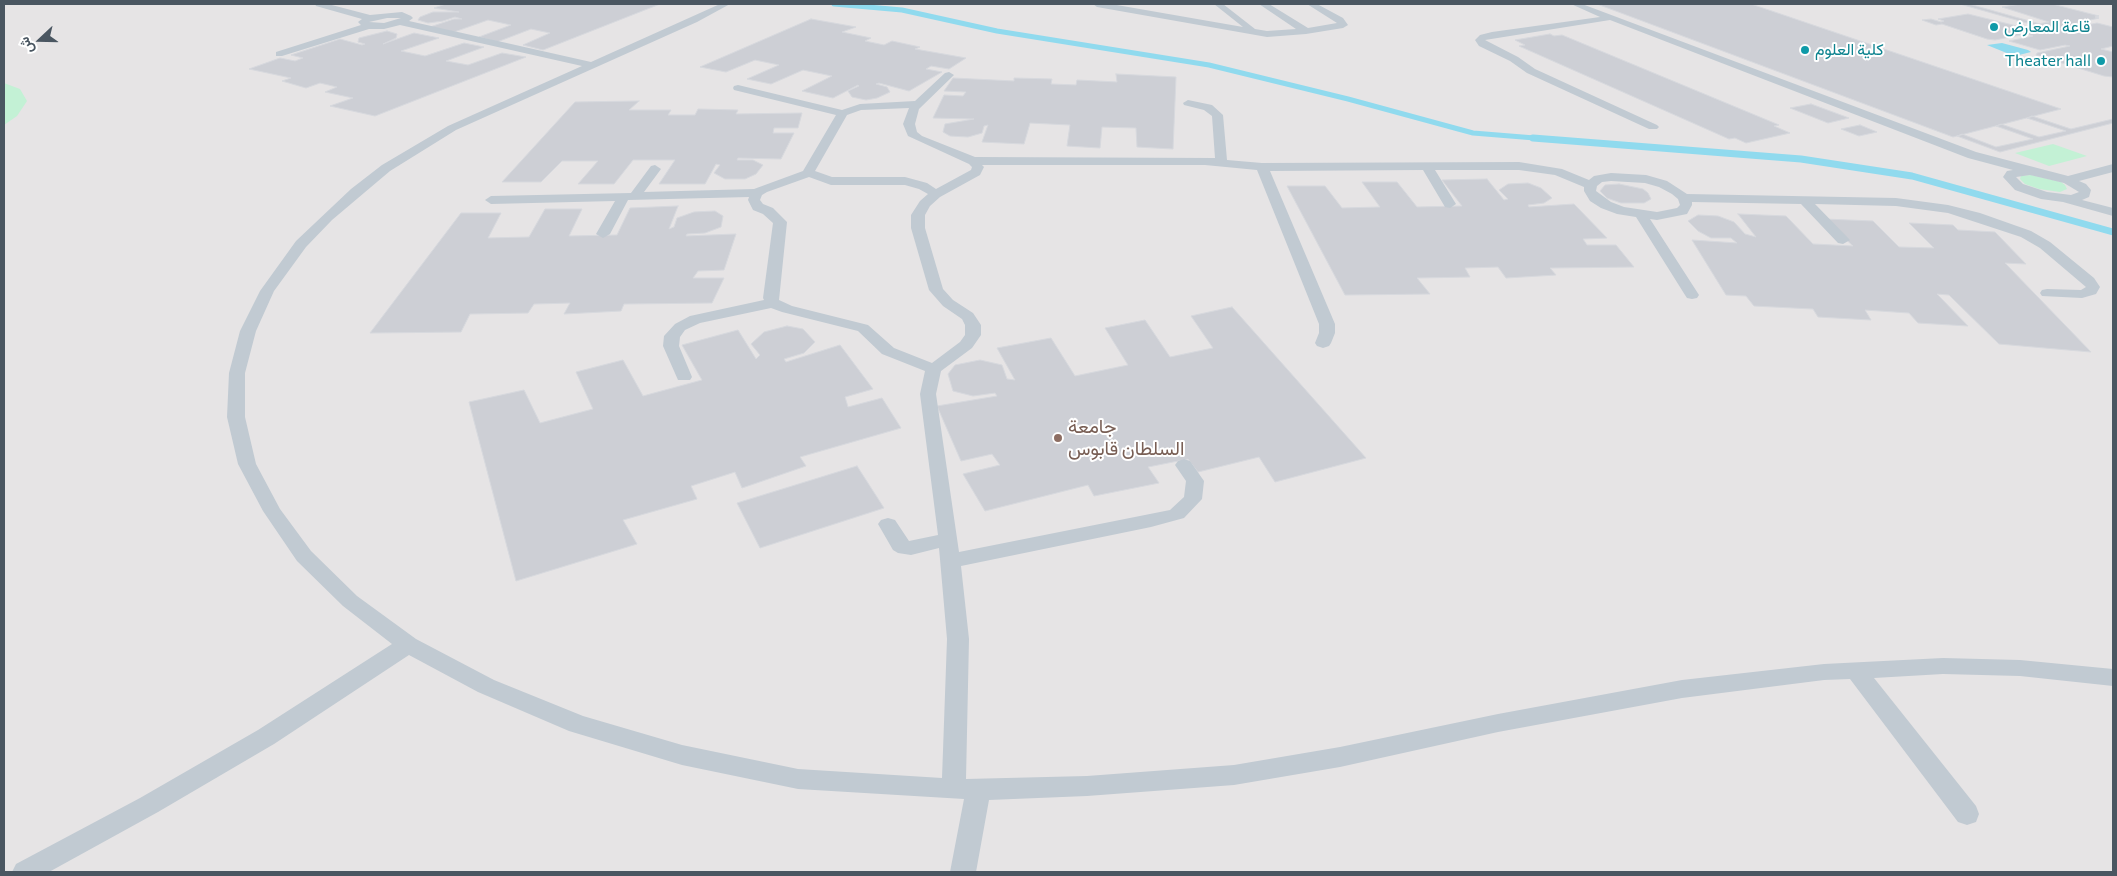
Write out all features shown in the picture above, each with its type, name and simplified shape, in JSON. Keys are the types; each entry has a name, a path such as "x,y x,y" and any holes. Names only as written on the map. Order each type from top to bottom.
{"lane":[{"path":"319,4 338,8 369,22"},
{"path":"338,8 352,4"},
{"path":"726,4 452,128 386,168 327,217 293,255 267,291 248,331 237,373 236,417 247,464 272,511 304,556 350,601 408,645 486,686 577,724 682,755 798,779 966,790 1086,786 1234,775 1340,757 1498,723 1682,689 1824,672 1944,666 2020,668 2113,678"},
{"path":"1097,4 1253,32 1275,34 1343,25 1340,20 1311,4"},
{"path":"1218,4 1244,22 1253,32"},
{"path":"1263,4 1306,31"},
{"path":"1575,4 1972,155 2068,180 2113,206"},
{"path":"279,54 387,14 402,14 408,18 400,22 592,65"},
{"path":"1611,18 1492,35 1480,40 1482,44 1514,59 1531,71 1653,128"},
{"path":"949,75 914,108 909,124 912,134 926,143 972,161 978,166 976,172 936,194 925,204 918,216 918,228 936,290 948,303 968,316 973,325 973,335 966,345 934,368 930,377 928,394 948,539 958,639 966,790 963,872"},
{"path":"738,88 843,113 860,107 918,104"},
{"path":"1188,103 1208,107 1217,115 1221,162"},
{"path":"491,200 757,194 770,186 796,179 808,173 843,113"},
{"path":"1972,155 2009,177 2019,187 2031,192 2113,212"},
{"path":"972,161 1221,162 1262,167 1426,165 1538,168 1567,174 1591,184"},
{"path":"1426,165 1450,204"},
{"path":"1262,167 1327,324 1327,333 1322,343"},
{"path":"2068,180 2113,168"},
{"path":"603,234 629,196 656,169"},
{"path":"2009,177 2011,174 2030,171"},
{"path":"808,173 831,181 905,182 923,186 936,194"},
{"path":"1591,184 1611,177 1646,179 1670,188 1684,198 1880,201 1922,205 1976,216 2002,224 2045,245 2093,286 2091,291 2082,294 2047,293"},
{"path":"1591,184 1590,191 1595,198 1606,205 1641,215 1672,214 1682,211 1686,205 1684,198"},
{"path":"2060,198 2081,197 2085,194 2085,190"},
{"path":"757,194 754,200 758,207 768,211 780,222 770,298 773,303"},
{"path":"1804,200 1843,240"},
{"path":"1641,215 1692,295"},
{"path":"684,377 672,346 672,336 680,327 696,319 773,303 787,309 864,328 888,351 934,368"},
{"path":"950,561 1151,521 1177,514 1193,499 1195,481 1184,465"},
{"path":"888,524 900,545 905,548 948,539"},
{"path":"25,872 150,805 266,737 408,645"},
{"path":"1856,671 1967,814"}],"shaded area":[{"name":"جامعة السلطان قابوس","path":"4,4 2113,4 2113,872 4,872"}],"green space":[{"path":"4,83 20,89 27,101 17,116 4,125"},
{"path":"2053,144 2087,156 2049,166 2015,153"},
{"path":"2031,175 2061,182 2067,189 2060,192 2039,189 2025,184 2020,179 2021,176"}],"water":[{"path":"2002,43 2031,52 2019,55 2009,54 1987,45"}],"building":[{"path":"446,4 660,4 543,50 523,45 550,33 531,29 497,42 479,37 511,25 488,20 454,32 430,27 454,19 462,19 455,17 428,23 418,20 420,17 433,12 459,12 434,8"},
{"name":"كلية العلوم","path":"1597,4 1751,4 2061,109 1953,137"},
{"path":"1960,4 1969,4 2040,24 2034,25"},
{"path":"2021,4 2052,4 2099,16 2095,17 2099,18 2073,24 2082,26 2097,23 2113,27 2113,46 2101,49 2113,52 2113,77 2104,76 2036,55 2037,53 2070,46 2065,45 2040,50 2009,41 2033,36 2026,34 1995,40 1987,39 1942,24 1936,25 1922,20 1931,19 1941,22 1944,21 1938,19 1968,14 2021,27 2049,22 2002,7"},
{"path":"811,19 856,27 842,32 871,38 865,41 884,45 892,41 920,47 915,49 966,58 949,69 931,66 926,69 942,72 909,91 879,83 876,84 887,87 890,92 877,98 866,100 852,97 848,91 858,85 833,98 802,91 832,76 803,70 771,84 747,79 779,65 755,60 726,72 700,67"},
{"path":"387,31 397,34 396,38 383,44 414,33 439,38 401,51 425,56 464,43 484,47 446,61 468,65 502,53 526,57 375,116 330,106 353,98 325,92 337,87 320,83 306,88 282,81 291,78 249,69 280,58 295,61 303,58 291,55 340,39 362,45 365,44 358,42 359,38"},
{"path":"1550,34 1554,36 1562,35 1779,125 1774,126 1790,133 1746,143 1735,138 1729,139 1519,46 1525,45 1515,40"},
{"path":"1116,74 1176,77 1173,149 1137,147 1136,128 1102,127 1100,148 1067,146 1070,125 1030,123 1024,144 982,142 988,125 984,126 982,133 968,137 950,136 943,132 945,124 974,119 933,118 944,95 963,96 966,92 944,91 953,78 1014,81 1014,78 1052,79 1051,84 1076,85 1077,80 1117,82"},
{"path":"639,101 629,110 671,110 668,115 695,115 698,109 738,110 736,114 802,113 798,128 774,128 773,133 794,133 781,159 738,158 737,160 753,160 763,165 756,174 745,179 725,179 714,173 720,165 716,164 705,184 659,184 675,160 633,160 614,184 578,184 598,161 562,161 541,182 502,182 575,102"},
{"path":"1811,104 1849,118 1828,123 1790,108"},
{"path":"2032,116 2071,129 2113,119 2113,123 2000,152 1957,136 1962,134 1996,147 2033,139 1996,126 2001,124 2039,137 2066,131 2027,118"},
{"path":"1860,125 1877,132 1859,136 1841,129"},
{"path":"1487,179 1504,200 1508,199 1499,190 1508,184 1528,183 1541,188 1552,198 1544,203 1528,205 1529,207 1574,204 1607,238 1583,239 1587,245 1616,245 1634,267 1550,268 1556,275 1506,278 1498,267 1465,268 1470,277 1417,278 1430,294 1345,295 1287,186 1325,186 1342,208 1380,207 1362,182 1397,182 1417,207 1462,206 1442,180"},
{"path":"1619,184 1643,189 1651,199 1644,203 1621,203 1607,198 1600,191 1605,185"},
{"path":"678,206 669,229 674,227 677,218 694,212 715,211 723,216 721,227 705,233 687,234 686,236 736,234 724,270 698,271 693,278 724,278 712,303 624,304 621,311 564,314 570,303 534,304 528,313 470,314 461,332 370,333 461,213 501,213 488,238 529,237 545,209 582,209 569,236 617,235 630,208"},
{"path":"1738,214 1786,216 1813,244 1853,246 1824,219 1873,221 1899,247 1934,248 1909,223 1953,225 1958,230 1995,232 2026,264 2005,263 2091,352 1999,344 1949,295 1937,294 1968,326 1918,323 1909,313 1865,310 1871,320 1818,317 1813,309 1754,306 1746,296 1726,295 1692,240 1737,243 1731,238 1711,238 1698,231 1688,221 1698,215 1718,216 1734,222 1745,234 1756,237"},
{"path":"1232,307 1366,458 1275,482 1259,457 1198,472 1188,459 1148,467 1159,483 1094,496 1088,485 985,511 963,474 1000,465 992,454 961,461 937,406 997,396 995,393 973,396 953,391 948,374 955,365 980,360 1002,365 1007,379 1015,380 997,348 1051,338 1075,376 1128,365 1105,328 1145,320 1170,357 1213,348 1191,316"},
{"path":"787,326 803,329 815,342 804,353 784,359 786,362 840,345 873,389 845,397 848,407 882,398 901,428 800,457 806,466 742,488 735,472 691,486 697,499 623,520 637,544 516,581 469,402 524,390 540,423 593,409 576,372 623,360 643,396 702,380 682,345 738,330 756,359 760,355 751,344 764,332"},
{"path":"857,466 884,508 760,548 737,503"}],"waterway":[{"path":"834,4 902,10 997,31 1209,65 1348,99 1473,133 1547,139"},
{"path":"1533,138 1801,159 1912,176 2113,232"}],"place":[{"name":"قاعة المعارض","path":"1994,27"},
{"name":"كلية العلوم","path":"1805,50"},
{"name":"Theater hall","path":"2101,61"},
{"name":"جامعة السلطان قابوس","path":"1058,438"}]}
